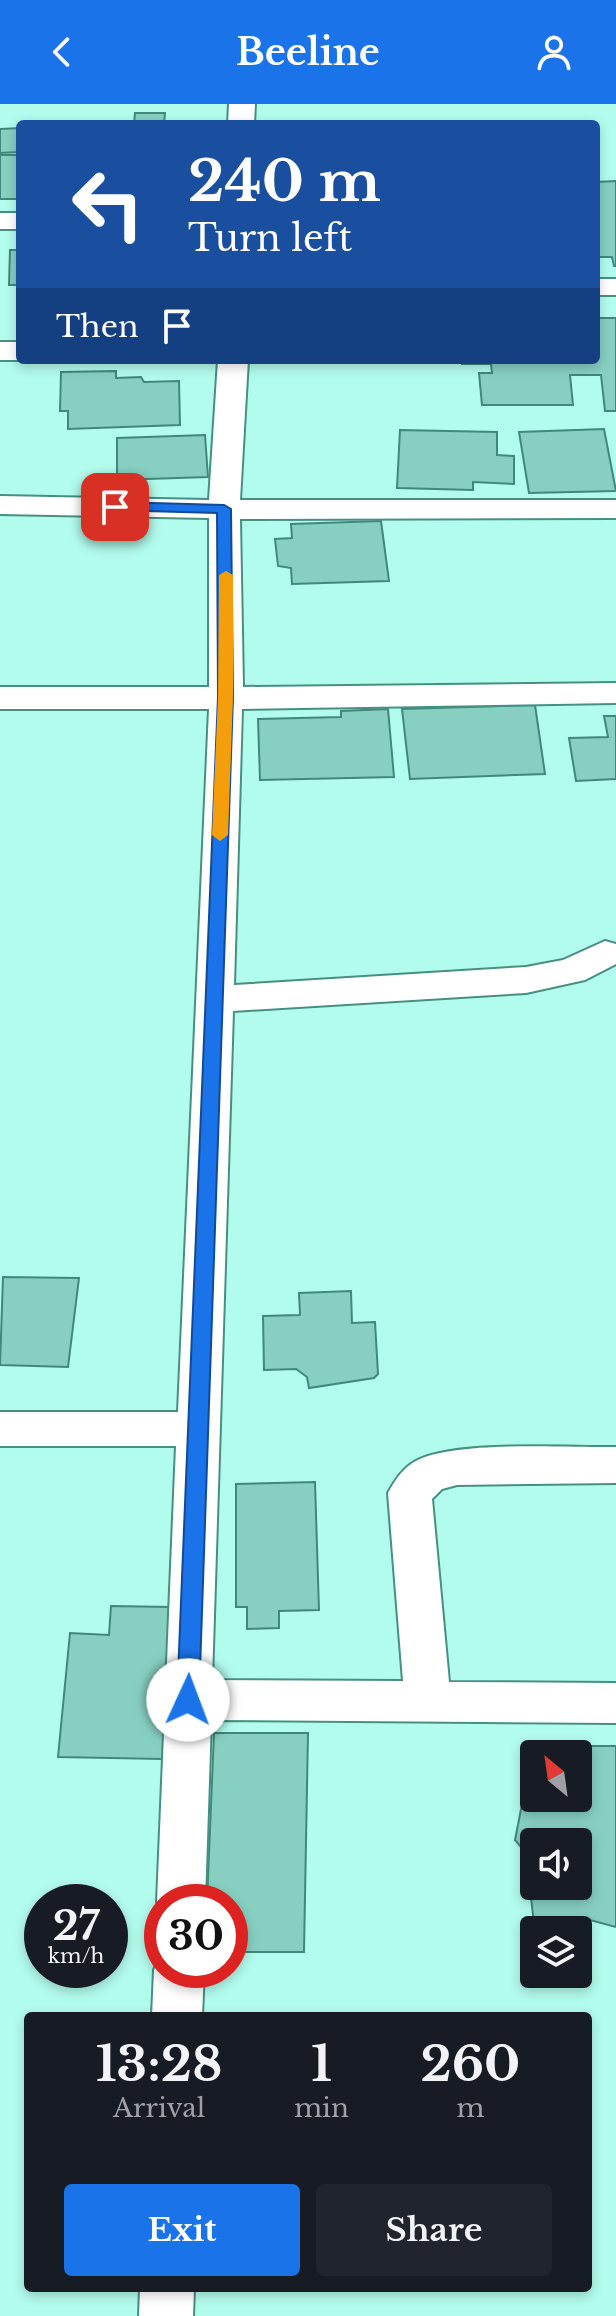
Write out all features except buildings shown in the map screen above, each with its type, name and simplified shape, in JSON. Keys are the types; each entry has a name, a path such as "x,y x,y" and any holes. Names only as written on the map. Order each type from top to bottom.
{"street":[{"path":"182,1884 226,697 224,509 233,364"},
{"path":"0,505 224,509 616,509"},
{"path":"0,698 380,698 616,693"},
{"path":"214,999 526,980 572,971 605,954"},
{"path":"0,1429 197,1429"},
{"path":"428,1702 410,1493 428,1475 457,1467 616,1465"},
{"path":"188,1700 616,1703"},
{"path":"177,2012 178,1988"},
{"path":"166,2316 167,2292"}],"slow traffic":[{"path":"220,835 226,697 226,575"}],"route":[{"path":"115,507 224,509 226,697 188,1700"}]}
